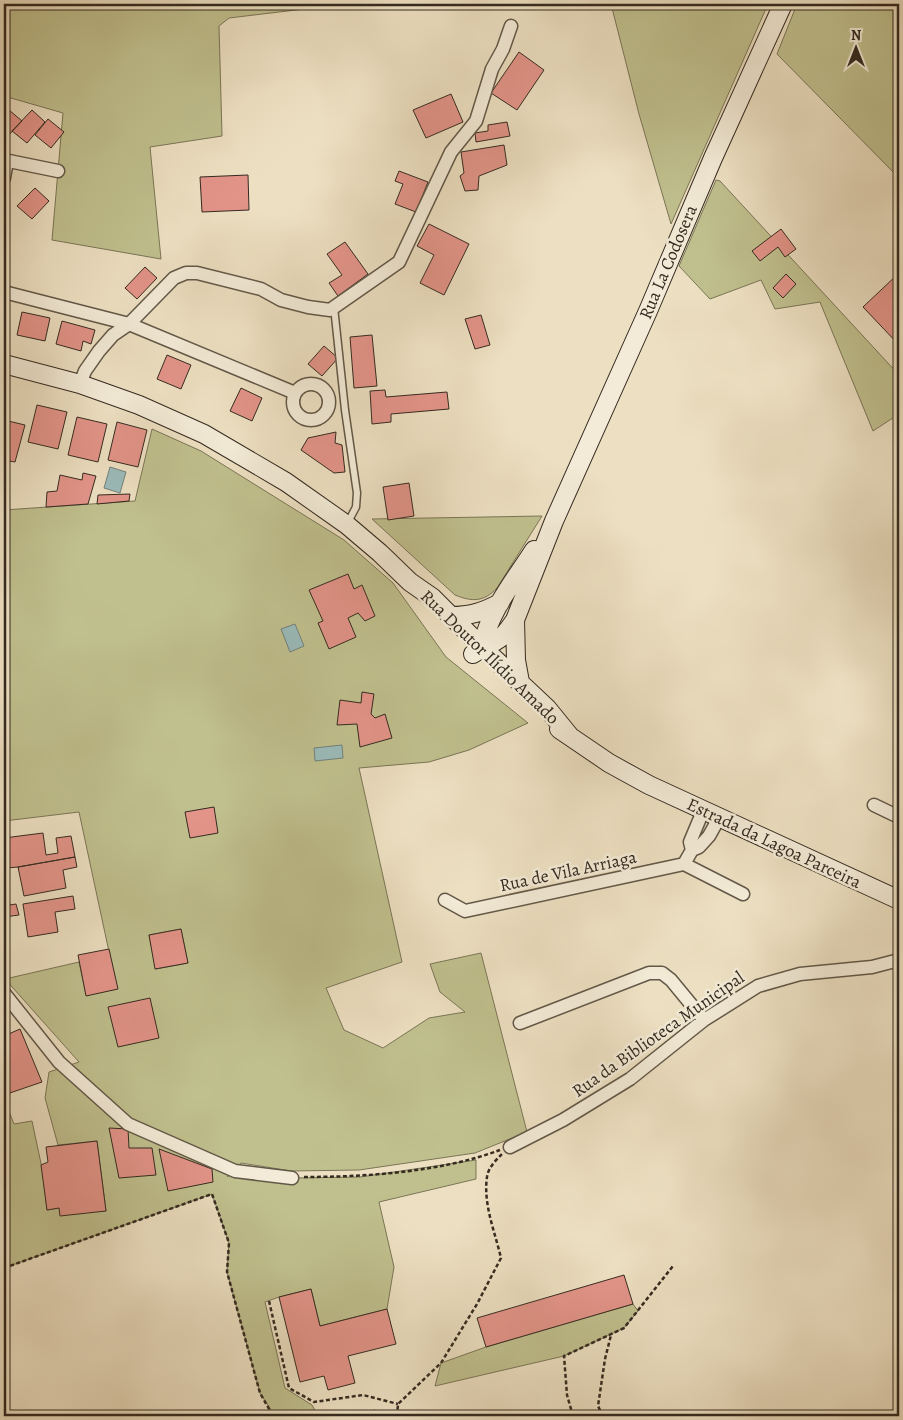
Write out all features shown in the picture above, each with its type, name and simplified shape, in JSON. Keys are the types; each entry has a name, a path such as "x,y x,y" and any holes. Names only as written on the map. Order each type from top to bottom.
{"street":[{"name":"Rua La Codosera","path":"554,521 783,4"},
{"path":"80,384 98,351 113,335 129,324 174,278 186,273 197,273 261,289 281,300 330,310 399,262 451,152 476,121 492,69 503,49 511,26"},
{"path":"4,178 6,161 58,170"},
{"path":"4,292 129,324 295,393"},
{"name":"Rua Doutor Ilídio Amado","path":"4,364 80,384 139,404 204,434 286,482 346,525 380,553 410,582 433,598 451,616 478,651 539,715 609,763 649,785"},
{"path":"478,651 500,603 554,521"},
{"path":"478,651 497,640 515,620 554,521"},
{"name":"Rua Doutor Ilídio Amado","path":"410,582 424,604 478,651 520,682 547,708 568,735"},
{"path":"451,616 465,616 482,612 500,603"},
{"path":"515,620 516,660 520,682"},
{"name":"Estrada da Lagoa Parceira","path":"649,785 899,900"},
{"path":"874,805 899,817"},
{"path":"711,815 690,842 692,850 684,864 743,894"},
{"name":"Rua de Vila Arriaga","path":"445,900 465,911 684,864"},
{"name":"Rua da Biblioteca Municipal","path":"510,1147 563,1120 630,1079 704,1020 758,986 800,974 872,967 899,960"},
{"path":"520,1023 649,973 662,973 671,980 704,1020"},
{"path":"4,993 59,1062 128,1124 235,1171 292,1178"}],"lane":[{"path":"334,307 345,410 358,493 356,507 346,525"}],"path":[{"path":"292,1178 377,1175 476,1160 510,1147"},
{"path":"397,1416 398,1404 441,1363 477,1304 501,1258 487,1201 487,1175 494,1162 510,1147"},
{"path":"4,1268 212,1194 229,1243 227,1272 260,1393 273,1416"},
{"path":"573,1416 567,1395 564,1356 624,1328 673,1266"},
{"path":"269,1301 289,1388 314,1402 363,1395 398,1404"},
{"path":"603,1416 598,1406 611,1334"}],"green space":[{"path":"4,4 346,4 229,18 219,26 222,136 150,147 161,259 52,240 63,113 4,96"},
{"path":"611,4 768,4 671,224 639,114"},
{"path":"797,4 899,4 899,178 777,54"},
{"path":"716,180 720,181 899,375 899,414 873,431 820,302 775,309 761,280 710,299 679,266"},
{"path":"152,429 201,451 344,540 393,583 446,657 528,723 469,750 429,762 359,768 402,962 326,988 344,1030 383,1048 429,1018 465,1012 440,992 430,964 481,953 527,1132 475,1153 359,1170 291,1171 241,1163 227,1177 235,1171 292,1178 360,1177 476,1160 476,1179 379,1202 394,1267 387,1309 320,1326 311,1289 265,1302 285,1388 312,1405 318,1416 275,1416 260,1393 227,1272 229,1243 212,1194 4,1268 4,1099 14,1124 32,1121 43,1173 47,1210 59,1208 106,1211 97,1141 58,1145 45,1098 49,1072 79,1062 5,979 79,962 86,995 117,989 79,812 4,821 4,510 135,501","holes":["181,929 188,963 156,969 149,935"]},
{"path":"542,516 497,588 487,596 472,600 455,595 372,519"},
{"path":"633,1304 638,1311 624,1328 564,1356 435,1386 441,1363 486,1347"}],"water":[{"path":"110,467 126,472 120,493 104,488"},
{"path":"295,624 304,646 290,652 281,629"},
{"path":"342,745 343,758 315,761 314,748"}],"building":[{"path":"519,52 544,70 517,110 491,93"},
{"path":"451,94 463,122 426,138 413,110"},
{"path":"9,110 22,121 5,139 4,116"},
{"path":"32,110 45,122 27,143 12,131"},
{"path":"48,119 64,132 51,148 35,135"},
{"path":"507,122 510,136 476,142 475,133 488,131 488,125"},
{"path":"504,145 507,165 479,176 478,190 465,191 460,176 464,173 461,152"},
{"path":"399,171 428,182 416,212 395,204 403,184 395,181"},
{"path":"248,175 249,210 202,212 200,177"},
{"path":"35,188 49,201 32,219 17,206"},
{"path":"429,224 469,244 444,295 420,283 434,255 417,246"},
{"path":"781,229 796,249 785,257 778,247 760,261 752,251"},
{"path":"345,242 368,274 338,296 329,283 342,275 327,254"},
{"path":"145,267 157,278 137,299 125,288"},
{"path":"899,273 899,345 863,307"},
{"path":"786,274 796,284 783,298 773,288"},
{"path":"22,312 50,318 45,341 17,335"},
{"path":"481,315 490,345 475,349 465,319"},
{"path":"62,321 95,330 91,344 83,341 81,351 56,344"},
{"path":"372,335 377,386 354,388 350,337"},
{"path":"324,346 338,358 322,376 308,364"},
{"path":"167,355 191,365 181,389 157,379"},
{"path":"241,388 262,398 252,421 230,411"},
{"path":"385,390 386,397 447,392 449,409 391,414 391,422 372,424 370,391"},
{"path":"37,405 67,412 58,449 28,442"},
{"path":"77,417 107,424 98,462 68,455"},
{"path":"4,420 25,425 15,462 4,460"},
{"path":"117,422 147,430 138,467 108,460"},
{"path":"336,432 335,443 342,445 345,472 334,473 301,450 308,438"},
{"path":"83,473 96,476 88,504 46,507 47,492 57,491 60,475 82,480"},
{"path":"409,483 414,516 388,520 383,487"},
{"path":"130,494 129,501 97,504 98,495"},
{"path":"348,574 354,589 362,585 375,616 365,621 358,613 348,618 356,637 329,649 318,623 323,621 309,590"},
{"path":"362,692 374,694 371,714 375,718 385,714 392,738 360,747 357,724 337,725 340,700 361,703"},
{"path":"214,807 218,833 190,838 185,812"},
{"path":"43,833 46,855 58,853 56,838 71,836 75,857 6,868 4,838"},
{"path":"75,857 77,867 63,870 66,888 24,896 18,867"},
{"path":"73,896 75,909 55,912 58,932 28,937 23,904"},
{"path":"4,897 8,897 10,905 16,904 19,915 4,917"},
{"path":"181,929 188,963 155,969 149,935"},
{"path":"109,949 118,989 86,996 78,955"},
{"path":"150,998 159,1038 118,1047 108,1007"},
{"path":"20,1029 42,1082 4,1095 4,1080 8,1078 4,1066 4,1036"},
{"path":"109,1128 128,1129 129,1148 152,1148 156,1175 119,1178"},
{"path":"97,1141 106,1211 60,1216 59,1208 47,1210 41,1165 48,1162 46,1147"},
{"path":"159,1149 212,1169 213,1182 168,1191"},
{"path":"624,1275 633,1304 486,1347 477,1318"},
{"path":"311,1289 320,1326 387,1309 396,1344 348,1356 355,1383 328,1390 324,1376 300,1382 279,1297"},
{"path":"375,1410 377,1416 350,1416"}]}
